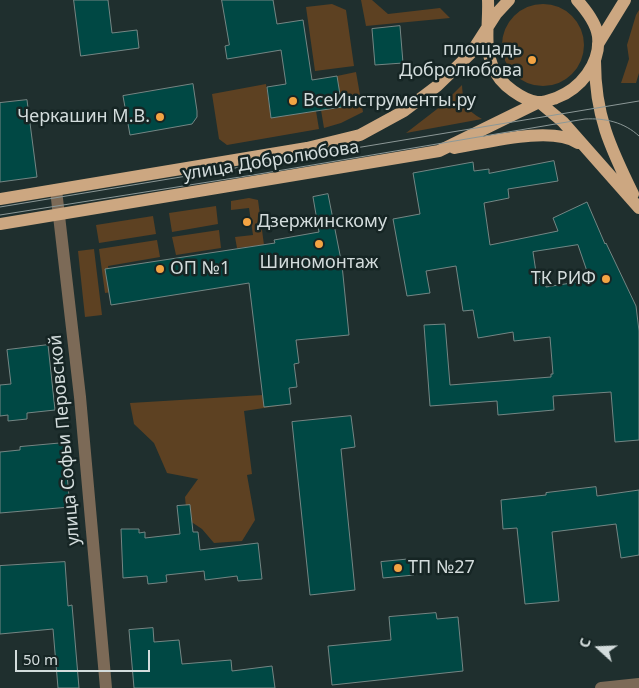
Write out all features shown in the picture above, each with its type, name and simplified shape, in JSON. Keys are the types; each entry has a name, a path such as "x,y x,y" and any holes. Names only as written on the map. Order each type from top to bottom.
{"main road":[{"path":"488,0 488,50 497,76 505,85 520,96 539,102 556,115 639,206"},
{"path":"488,29 496,14 509,0"},
{"path":"577,0 593,22 598,34 595,82 598,108 605,132 613,154 639,206"},
{"path":"598,44 625,0"},
{"name":"улица Добролюбова","path":"0,199 308,148 360,135 404,111 437,86 471,53 488,29"},
{"name":"улица Добролюбова","path":"0,224 439,151 539,102 562,96 578,86 588,73 595,59"},
{"path":"439,151 521,137 546,135 566,137 587,149"}],"street":[{"name":"улица Софьи Перовской","path":"56,190 80,397 106,688"},
{"path":"601,688 639,684"}],"shaded area":[{"path":"361,0 372,0 388,14 440,8 450,18 366,26"},
{"path":"332,4 346,10 354,66 315,71 306,7"},
{"name":"площадь Добролюбова","path":"543,4 559,7 572,16 581,29 584,45 581,61 572,74 559,83 543,86 527,83 514,74 505,61 502,45 505,29 514,16 527,7"},
{"path":"639,10 639,73 636,83 621,83 629,59 627,45"},
{"path":"356,72 363,112 341,123 324,128 321,110 342,107 337,76"},
{"path":"266,84 271,118 316,111 319,129 227,145 219,139 212,94"},
{"path":"462,85 466,105 482,119 406,133 441,106"},
{"path":"249,198 258,200 264,245 237,248 235,237 253,235 249,208 231,210 231,201"},
{"path":"216,206 218,224 172,232 169,213"},
{"path":"153,216 156,234 99,243 96,225"},
{"path":"219,230 221,248 176,255 172,237"},
{"path":"157,240 160,257 108,266 112,292 105,293 99,249"},
{"path":"94,249 102,315 85,317 78,251"},
{"path":"263,395 264,407 291,404 244,411 252,474 247,475 255,520 242,541 214,543 202,529 187,519 185,497 198,479 167,473 154,443 134,424 130,403"}],"building":[{"path":"74,0 108,0 112,33 137,30 139,48 81,56"},
{"path":"222,0 273,0 277,24 303,20 312,80 337,76 342,107 271,118 267,87 286,84 281,50 227,59 225,46 229,45"},
{"path":"400,26 403,63 375,65 372,29"},
{"path":"193,84 197,117 192,124 130,135 123,96"},
{"path":"27,100 37,177 0,182 0,103"},
{"path":"554,161 558,181 508,189 509,198 484,203 490,245 558,231 553,218 587,202 605,244 636,306 639,331 639,440 615,442 611,392 553,396 554,410 498,415 497,401 430,406 424,325 445,324 450,385 551,377 551,374 553,374 550,337 514,341 513,332 478,338 473,310 463,311 456,266 426,271 430,293 407,296 393,219 420,214 413,173 473,162 474,171 489,169 489,173","holes":["578,245 590,280 546,287 544,278 537,279 533,252"]},
{"path":"328,194 342,265 349,335 296,340 299,363 294,364 297,387 289,388 291,404 264,407 249,283 111,305 105,269 275,243 274,240 319,232 313,197"},
{"path":"48,345 55,410 27,413 27,419 8,421 8,415 0,416 0,385 11,384 7,350"},
{"path":"351,416 355,447 341,449 355,590 310,595 292,422"},
{"path":"64,443 70,507 0,513 0,452 20,450 20,447"},
{"path":"596,487 597,496 639,490 639,555 621,558 616,524 552,532 559,601 525,604 517,528 503,529 501,500"},
{"path":"190,505 193,532 198,532 200,550 258,543 262,579 238,581 237,576 205,580 204,571 166,575 167,582 148,584 147,576 123,578 121,529 139,529 139,533 145,532 145,538 180,534 177,506"},
{"name":"ТП №27","path":"412,559 414,575 383,578 381,562"},
{"path":"65,562 68,606 72,605 79,688 58,688 53,629 0,634 0,566"},
{"path":"436,613 437,619 458,617 463,671 332,685 328,646 391,640 389,617"},
{"path":"153,628 154,642 179,640 182,664 231,660 232,671 272,666 275,688 134,688 129,630"}],"tram line":[{"path":"0,207 639,101"},
{"path":"0,215 585,119 600,119 621,124 639,136"}],"place":[{"name":"площадь Добролюбова","path":"532,60"},
{"name":"ВсеИнструменты.ру","path":"293,101"},
{"name":"Черкашин М.В.","path":"160,117"},
{"name":"Дзержинскому","path":"247,222"},
{"name":"Шиномонтаж","path":"319,244"},
{"name":"ОП №1","path":"160,269"},
{"name":"ТК РИФ","path":"606,279"},
{"name":"ТП №27","path":"398,568"}]}
